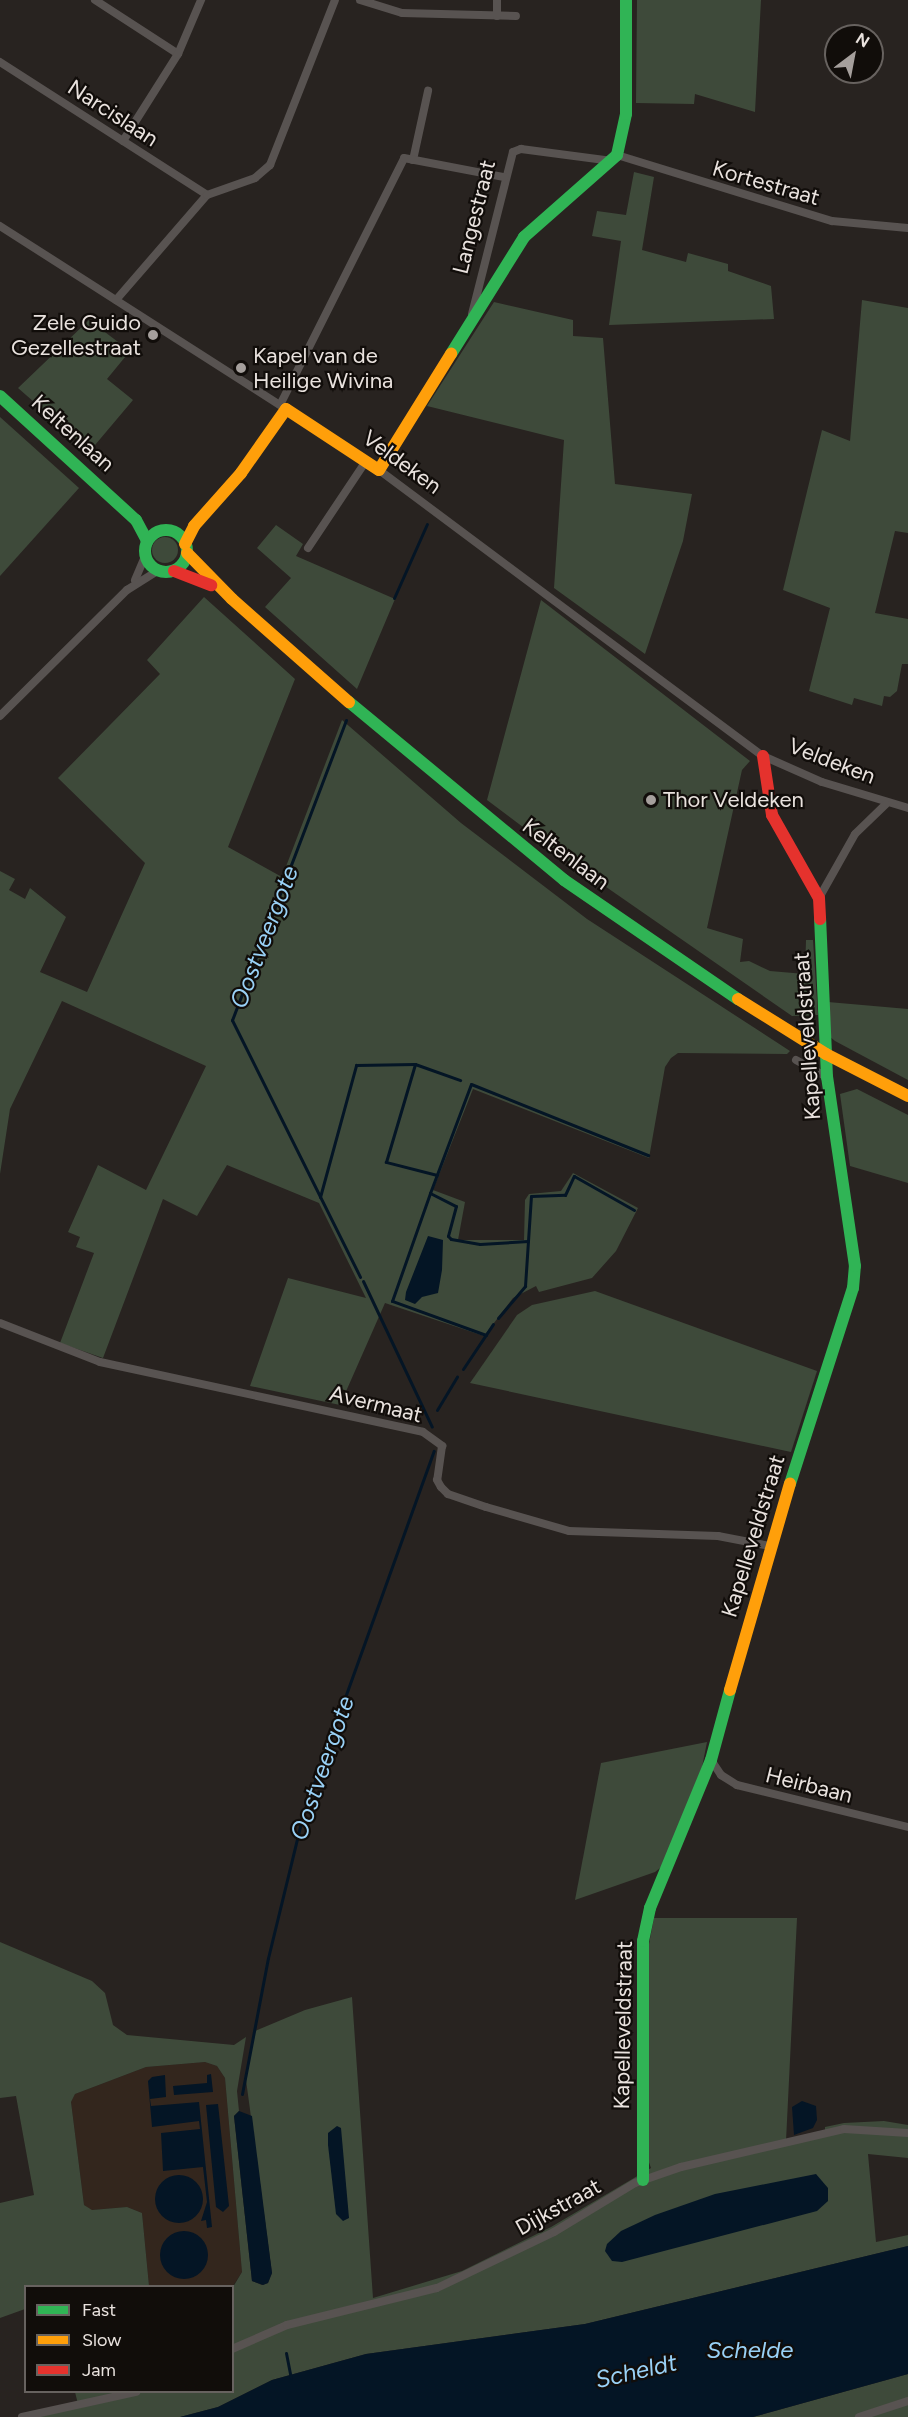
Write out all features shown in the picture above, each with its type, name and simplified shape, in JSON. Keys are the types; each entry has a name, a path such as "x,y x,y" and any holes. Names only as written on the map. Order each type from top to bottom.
{"street":[{"path":"95,0 178,54"},
{"path":"123,141 178,54 201,0"},
{"path":"116,300 207,195 255,178 270,165 335,0"},
{"path":"360,0 402,13 516,16"},
{"path":"497,0 497,16"},
{"path":"614,158 626,114 626,0"},
{"name":"Narcislaan","path":"0,62 207,195"},
{"path":"413,159 428,90"},
{"name":"Langestraat","path":"471,321 504,177 513,152 521,149 614,158"},
{"path":"174,571 206,510 241,473 283,407 404,158 504,177"},
{"name":"Langestraat","path":"379,470 524,237 541,218 614,158"},
{"name":"Kortestraat","path":"614,158 831,221 869,227 908,228"},
{"name":"Veldeken","path":"0,226 379,470 763,756 822,782 886,804 908,808"},
{"name":"Keltenlaan","path":"0,396 136,520 147,541"},
{"path":"308,548 366,461"},
{"name":"Keltenlaan","path":"117,502 169,531 232,599 411,757 564,880 679,961 826,1054 908,1096"},
{"path":"0,716 127,590 141,572 147,541 153,534 169,531 206,510"},
{"path":"127,590 157,571 145,557"},
{"name":"Keltenlaan","path":"157,571 174,571 200,578 232,599"},
{"name":"Veldeken","path":"763,756 772,815 819,898"},
{"name":"Veldeken","path":"819,898 855,834 886,804"},
{"name":"Kapelleveldstraat","path":"644,2180 643,1941 657,1889 711,1761 770,1546 853,1288 854,1249 827,1077 819,898"},
{"path":"796,1060 827,1077"},
{"name":"Avermaat","path":"0,1323 100,1362 423,1432 442,1446 437,1480 441,1487 448,1494 486,1507 569,1531 730,1537 770,1546"},
{"name":"Heirbaan","path":"711,1761 721,1775 737,1785 908,1827"},
{"name":"Dijkstraat","path":"234,2348 287,2325 437,2288 554,2232 644,2180 732,2153 844,2129 908,2133"},
{"path":"22,2417 127,2393"},
{"path":"859,2417 908,2401"}],"shaded area":[{"path":"205,2062 217,2066 225,2078 242,2272 233,2285 149,2285 142,2213 127,2207 91,2210 84,2205 71,2102 75,2094 146,2067"}],"green space":[{"path":"637,0 761,0 755,112 695,94 694,104 636,103"},
{"path":"634,172 654,177 642,250 686,262 688,253 728,264 728,271 771,286 774,319 609,325 621,241 592,236 597,211 626,215"},
{"path":"862,300 908,308 908,533 895,531 875,613 908,619 908,664 902,664 897,691 890,697 884,696 882,706 854,698 852,705 809,691 830,608 783,590 822,430 850,441"},
{"path":"494,302 573,320 573,336 603,338 615,484 692,494 683,541 645,654 554,588 564,440 427,406"},
{"path":"89,320 130,351 107,379 133,400 90,451 18,388"},
{"path":"0,417 79,488 0,576"},
{"path":"276,525 303,544 296,556 395,599 357,689 265,607 291,578 257,548"},
{"path":"165,537 175,540 178,550 175,560 165,563 155,560 152,550 155,540"},
{"path":"204,597 295,679 228,847 282,877 342,720 461,823 587,919 790,1051 787,1054 678,1053 671,1058 665,1067 649,1158 473,1089 433,1190 465,1202 458,1240 524,1240 525,1200 529,1194 561,1191 573,1173 638,1208 616,1251 592,1278 539,1292 536,1286 513,1298 484,1336 385,1303 340,1405 250,1386 288,1278 366,1298 319,1203 227,1165 197,1216 163,1199 103,1358 60,1343 94,1253 76,1247 80,1237 68,1232 98,1165 146,1190 206,1066 62,1001 10,1109 0,1174 0,871 15,879 9,890 25,899 30,888 66,917 40,972 87,992 145,863 58,778 160,674 147,660"},
{"path":"541,600 750,761 742,770 707,928 743,939 740,962 749,961 770,971 805,974 806,940 813,940 818,1015 792,1016 560,855 487,800"},
{"path":"828,1002 908,1009 908,1080 829,1036"},
{"path":"857,1089 908,1115 908,1183 850,1166 840,1094"},
{"path":"595,1291 817,1371 791,1452 470,1383 517,1315 532,1305"},
{"path":"707,1742 702,1767 664,1865 655,1872 575,1900 601,1763"},
{"path":"654,1918 797,1918 786,2141 825,2133 825,2127 844,2123 884,2121 908,2125 908,2158 868,2154 876,2242 908,2235 908,2246 585,2324 366,2354 272,2380 218,2407 180,2417 22,2417 78,2404 75,2393 234,2393 234,2285 242,2272 225,2078 217,2066 205,2062 146,2067 75,2094 71,2102 84,2205 92,2210 127,2207 142,2213 149,2285 24,2285 24,2309 0,2318 0,2203 34,2195 16,2096 0,2098 0,1942 92,1981 105,1993 113,2025 127,2035 234,2045 246,2037 237,2091 239,2111 234,2116 252,2281 262,2285 268,2283 272,2273 246,2080 255,2031 305,2010 352,1997 373,2298 462,2271 551,2227 651,2168 647,2157 649,1944"},
{"path":"908,2374 908,2417 753,2417"}],"water":[{"path":"428,1236 443,1240 442,1270 438,1293 422,1297 415,1304 405,1300 406,1292"},
{"path":"211,2074 213,2092 174,2095 173,2086 207,2083 207,2075"},
{"path":"165,2075 166,2097 150,2099 151,2106 199,2102 212,2227 207,2228 206,2220 201,2221 207,2202 203,2167 163,2171 161,2133 200,2129 199,2121 152,2127 148,2081 152,2077"},
{"path":"802,2101 816,2106 817,2120 813,2128 794,2135 792,2107"},
{"path":"218,2104 229,2206 223,2212 216,2207 206,2105"},
{"path":"239,2111 252,2116 272,2273 268,2283 263,2285 252,2281 234,2116"},
{"path":"337,2126 341,2128 349,2218 343,2221 336,2214 328,2145 328,2133"},
{"path":"816,2174 828,2188 828,2201 817,2211 622,2262 612,2261 605,2251 607,2244 621,2231 655,2215 715,2194"},
{"path":"174,2175 184,2175 196,2182 203,2194 203,2204 196,2216 184,2223 174,2223 159,2212 155,2204 155,2194 166,2179"},
{"path":"179,2231 189,2231 201,2238 208,2250 208,2260 201,2272 189,2279 179,2279 164,2268 160,2260 160,2250 171,2235"},
{"name":"Schelde","path":"908,2246 908,2374 753,2417 180,2417 218,2407 272,2380 366,2354 585,2324"}],"waterway":[{"name":"Oostveergote","path":"394,598 427,524"},
{"name":"Oostveergote","path":"346,720 232,1020 360,1277"},
{"path":"437,1175 386,1162 415,1064 460,1080"},
{"path":"320,1197 356,1065 415,1064"},
{"path":"430,1193 471,1084 648,1155"},
{"path":"498,1318 525,1286 531,1196 565,1195 574,1176 634,1210"},
{"path":"486,1335 392,1301 430,1193 456,1206 448,1236 451,1239 480,1244 528,1241"},
{"name":"Oostveergote","path":"363,1281 432,1427"},
{"path":"463,1369 493,1324"},
{"path":"437,1410 457,1377"},
{"name":"Oostveergote","path":"242,2094 268,1958 303,1814 434,1451"},
{"name":"Oostveergote","path":"286,2353 291,2378"}],"traffic: fast":[{"path":"451,354 524,237 617,155 626,114 626,0"},
{"path":"0,396 136,520 147,541"},
{"path":"166,530 181,536 187,551 181,566 166,572 151,566 145,551 151,536 166,530"},
{"path":"349,702 564,880 738,999"},
{"path":"790,1484 853,1288 855,1266 827,1077 820,919"},
{"path":"643,2180 643,1941 650,1908 711,1760 730,1690"}],"traffic: slow":[{"path":"185,544 194,526 241,473 286,409 379,470 451,354"},
{"path":"187,553 232,599 349,702"},
{"path":"738,999 826,1054 908,1096"},
{"path":"730,1690 790,1484"}],"traffic: jam":[{"path":"174,571 211,585"},
{"path":"763,756 772,815 819,898 820,919"}],"place":[{"name":"Zele Guido Gezellestraat","path":"153,335"},
{"name":"Kapel van de Heilige Wivina","path":"241,368"},
{"name":"Thor Veldeken","path":"651,800"}],"water label":[{"name":"Scheldt","path":"636,2371"}]}
